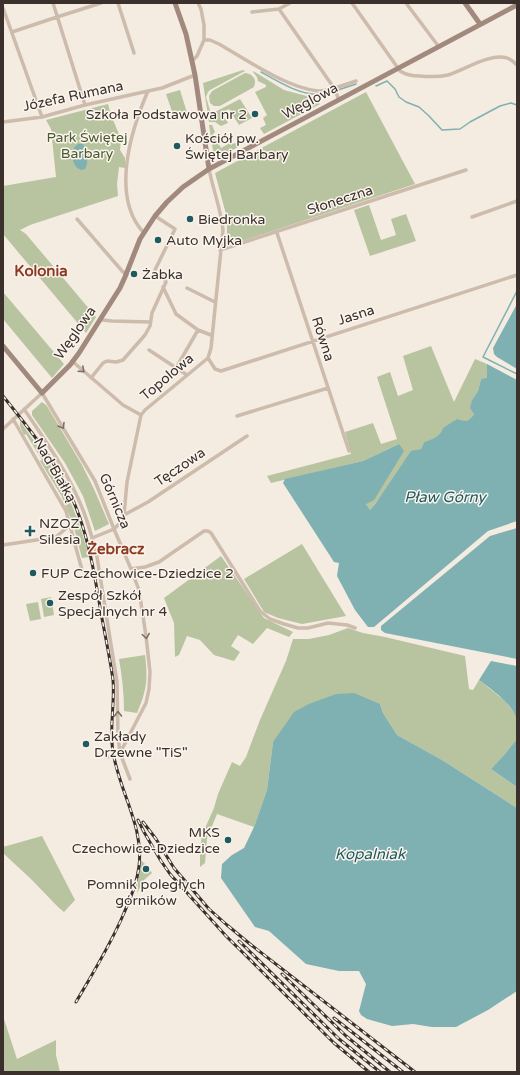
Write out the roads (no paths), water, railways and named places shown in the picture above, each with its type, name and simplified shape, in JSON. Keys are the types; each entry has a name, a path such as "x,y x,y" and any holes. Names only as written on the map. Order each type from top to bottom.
{"street":[{"path":"53,3 85,105"},
{"path":"12,32 102,3"},
{"path":"118,3 134,53"},
{"path":"175,3 186,34 195,75 209,169"},
{"path":"192,61 196,58 204,40 204,25 201,9 198,3"},
{"path":"252,12 279,9 290,3"},
{"path":"352,3 402,73 418,76 441,76 479,62 500,57 507,58 517,65"},
{"path":"406,3 439,47"},
{"path":"465,3 480,24"},
{"name":"Węglowa","path":"13,419 42,393 79,353 120,288 144,232 167,202 183,187 209,169 517,5"},
{"path":"3,8 42,117"},
{"path":"279,9 334,88 339,100"},
{"path":"204,40 210,40 277,77 300,87 319,91 356,81"},
{"name":"Józefa Rumana","path":"3,122 42,117 85,105 162,88 195,75"},
{"path":"144,232 138,226 133,217 127,199 125,186 132,138 148,91"},
{"name":"Topolowa","path":"124,515 127,482 142,415 145,410 208,358 223,230 209,169"},
{"name":"Słoneczna","path":"220,250 277,233 466,170"},
{"path":"472,217 517,201"},
{"path":"91,378 103,363 107,361 116,362 123,360 145,335 152,313 166,282 163,277 156,274 155,270 175,229 156,216"},
{"path":"76,219 123,272 126,273"},
{"name":"Równa","path":"277,233 349,452"},
{"name":"Jasna","path":"208,358 217,371 221,371 517,275"},
{"path":"163,287 176,314 198,330 211,335"},
{"path":"187,288 215,302"},
{"path":"100,319 112,321 150,322"},
{"path":"176,368 198,330"},
{"name":"Górnicza","path":"3,346 42,393 95,481 139,590 150,672 149,689 146,703 120,753"},
{"path":"149,350 187,375"},
{"path":"72,361 123,405 142,415"},
{"path":"237,416 328,388"},
{"path":"24,409 55,455 70,481 83,510 92,538 97,557 117,682 118,736 120,753 130,779"},
{"path":"3,429 13,419"},
{"name":"Nad Białką","path":"13,419 66,511 82,570"},
{"name":"Tęczowa","path":"124,515 148,502 247,436"},
{"path":"92,538 114,529 124,515"},
{"path":"3,545 56,537 70,525"},
{"path":"131,569 145,567 160,562 204,531 208,531 260,611 270,619 298,628 308,628 328,623 347,624 355,628"},
{"path":"106,757 114,756 120,753"}],"water":[{"path":"78,144 83,144 87,157 85,169 81,170 77,168 72,159 73,150"},
{"path":"517,304 517,369 497,357 494,354 493,348"},
{"name":"Pław Górny","path":"487,364 517,380 517,521 488,531 374,627 368,627 355,610 337,576 339,563 334,562 283,483 285,479 363,461 399,444 404,451 374,500 366,504 370,510 411,451 421,449 424,442 438,436 443,428 457,419 467,421 472,417 474,414 470,408 472,400 478,391 481,379 487,378"},
{"path":"517,528 517,659 385,633 381,630 381,626 490,536"},
{"path":"491,661 517,666 517,720 515,714 507,703 479,680"},
{"name":"Kopalniak","path":"354,693 380,704 383,713 397,735 442,760 517,808 517,991 488,1010 456,1027 432,1027 413,1024 392,1026 367,1019 361,1015 359,1011 366,984 359,971 339,971 306,964 269,931 255,927 221,878 222,864 232,855 244,848 254,827 267,790 273,742 294,712 309,704 336,694"},
{"path":"517,739 517,787 491,769"}],"waterway":[{"path":"261,72 274,80 305,93 321,94 331,91"},
{"path":"376,86 387,81 395,89 399,97 406,102 419,107 442,130 460,129 500,106 511,103 517,105"},
{"path":"338,90 356,84"},
{"path":"517,291 483,357 517,374"}],"railway":[{"path":"3,396 53,463 74,502 85,533 96,581 113,680 113,752 120,781 135,823 140,851 137,878 119,925 76,1002"},
{"path":"138,820 170,874 226,936 334,1043 369,1072"},
{"path":"143,822 156,839 174,868 209,909 250,944 415,1072"},
{"path":"239,941 339,1039 380,1072"},
{"path":"282,974 346,1036 390,1072"},
{"path":"334,1018 403,1072"}],"place":[{"name":"Szkoła Podstawowa nr 2","path":"255,114"},
{"name":"Kościół pw. Świętej Barbary","path":"177,146"},
{"name":"Biedronka","path":"190,219"},
{"name":"Auto Myjka","path":"158,240"},
{"name":"Żabka","path":"134,274"},
{"name":"NZOZ Silesia","path":"30,531"},
{"name":"FUP Czechowice-Dziedzice 2","path":"33,573"},
{"name":"Zespół Szkół Specjalnych nr 4","path":"50,603"},
{"name":"Zakłady Drzewne \"TiS\"","path":"86,744"},
{"name":"MKS Czechowice-Dziedzice","path":"228,840"},
{"name":"Pomnik poległych górników","path":"146,869"}],"district":[{"name":"Kolonia","path":"41,271"},
{"name":"Żebracz","path":"116,549"}],"park label":[{"name":"Park Świętej Barbary","path":"87,146"}]}
